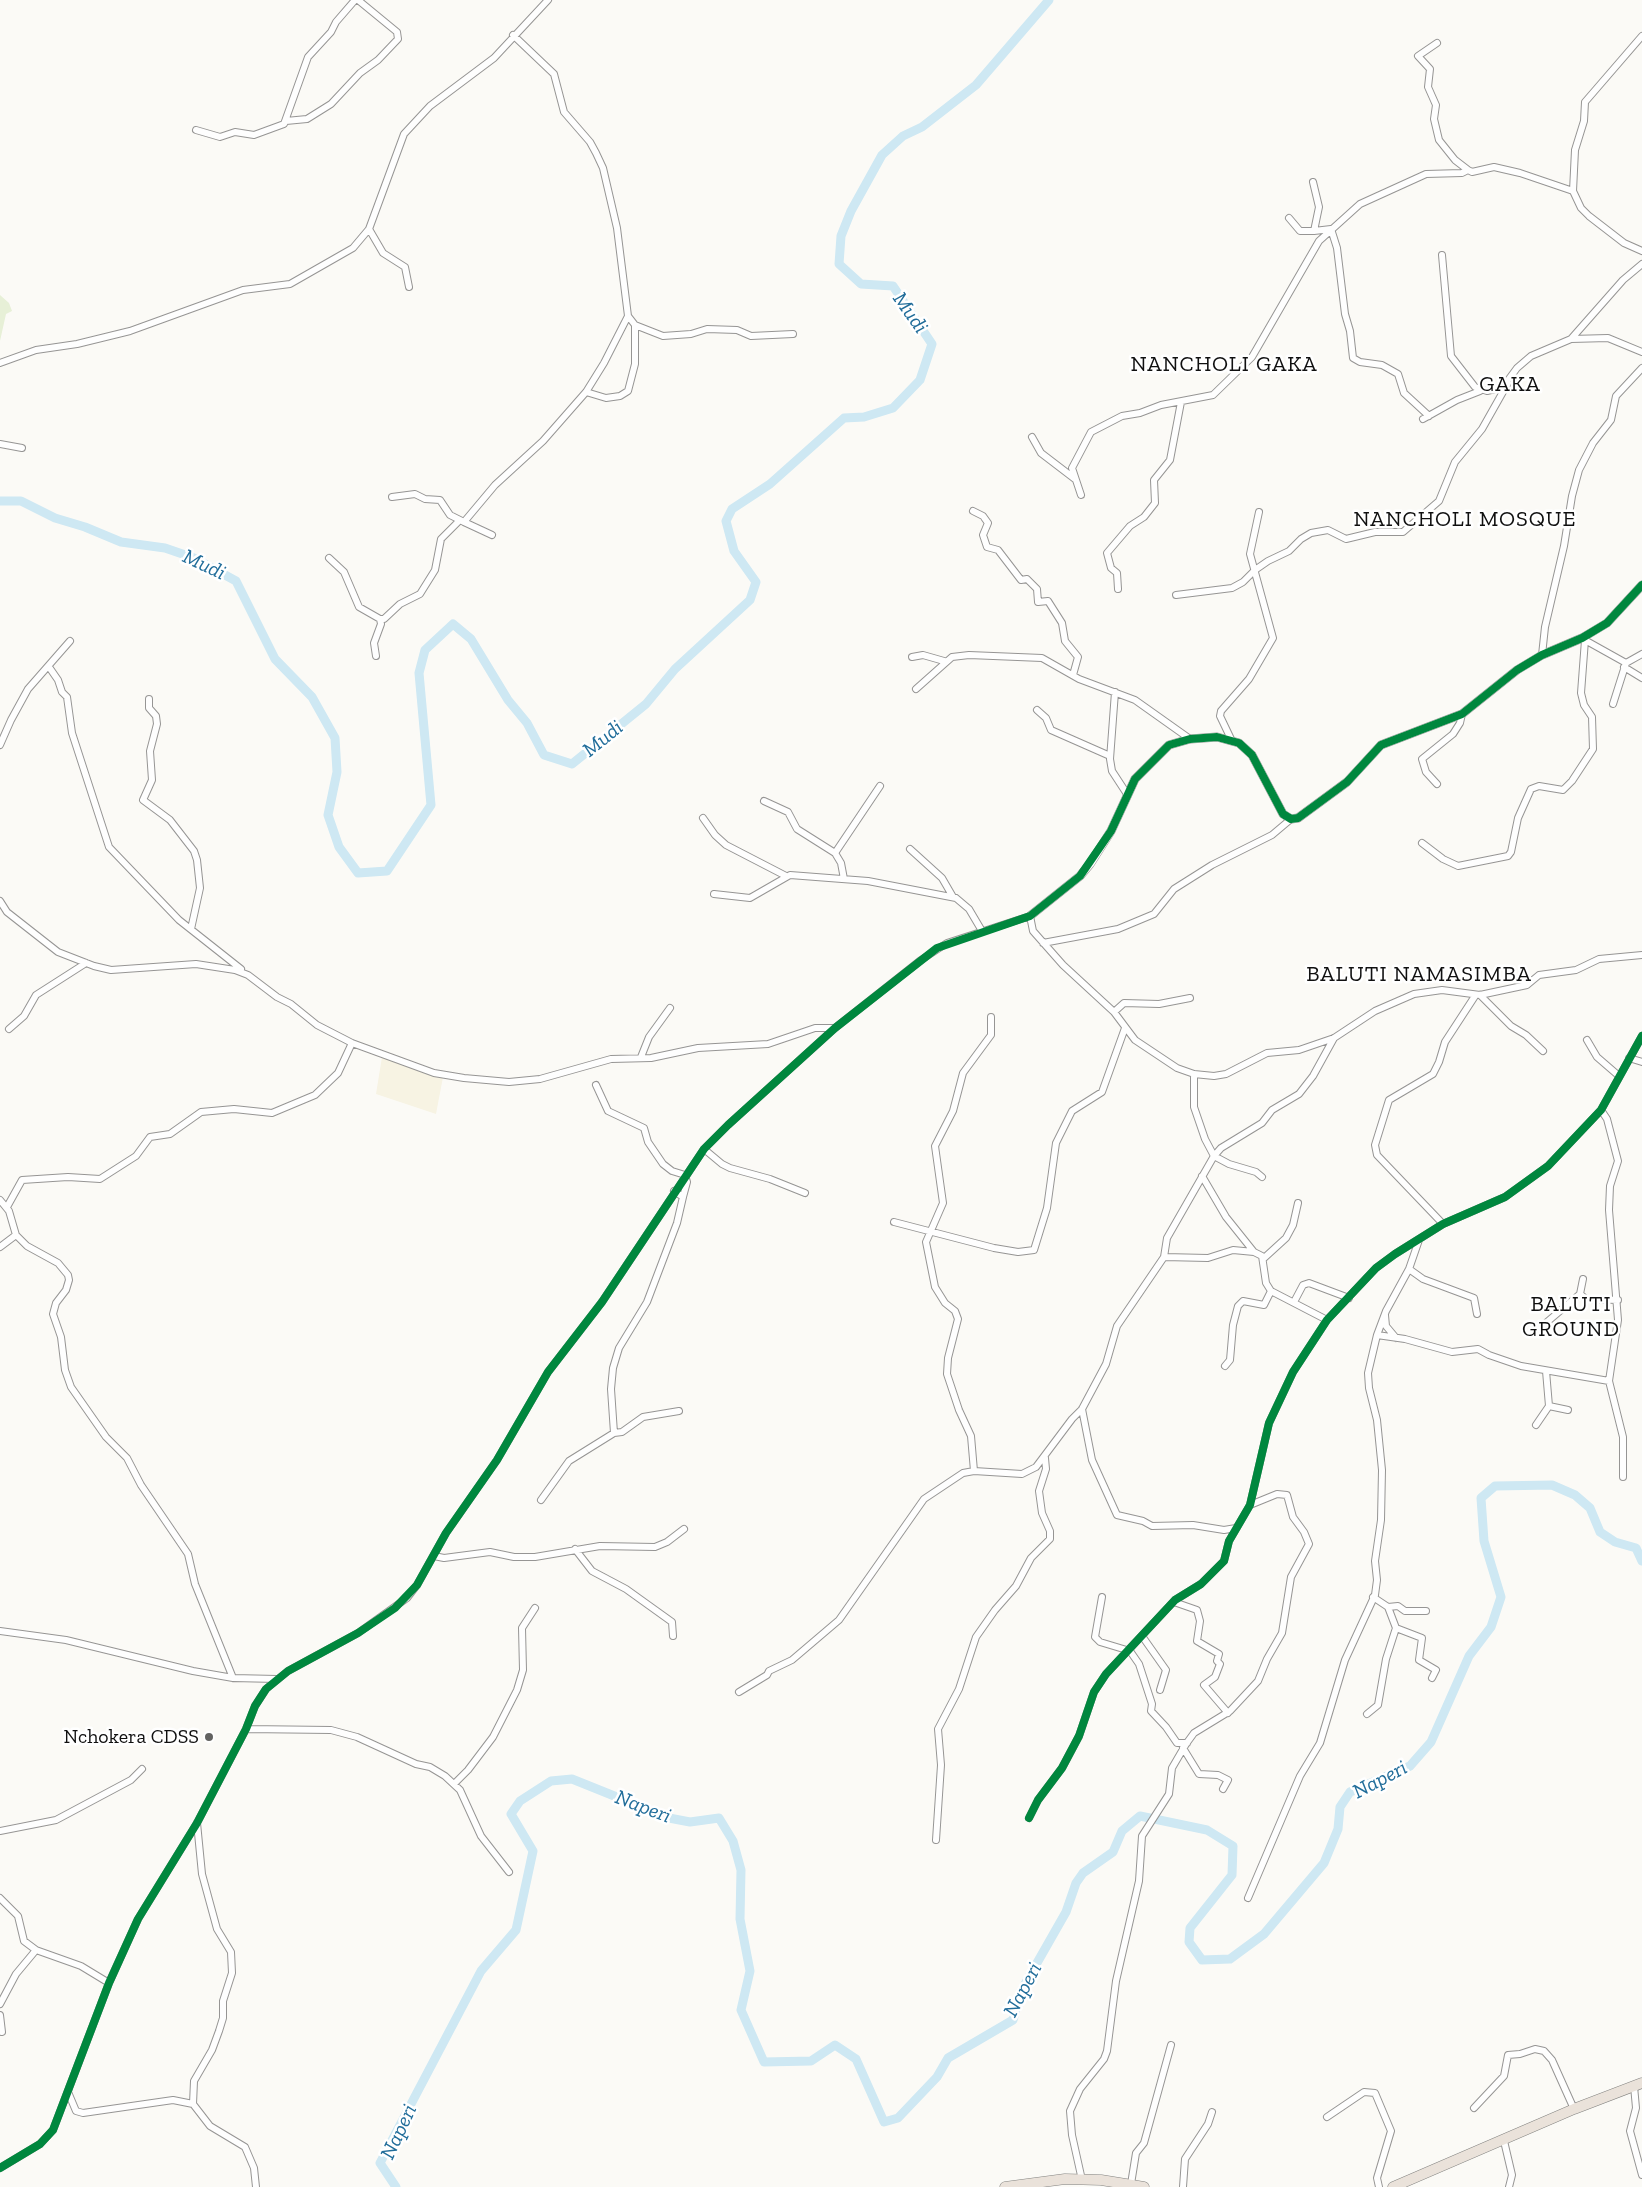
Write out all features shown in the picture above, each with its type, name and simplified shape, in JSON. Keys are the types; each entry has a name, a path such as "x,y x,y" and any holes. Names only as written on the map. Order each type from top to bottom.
{"highway":[{"path":"1393,2187 1504,2141 1574,2109 1638,2084"},
{"path":"1005,2187 1033,2182 1082,2180 1131,2184 1144,2187"}],"street":[{"path":"196,130 220,136 235,132 259,134 279,127 286,121 308,57 356,0 397,32 398,39 378,60 360,73 331,104 307,119 286,121"},
{"path":"0,363 36,350 77,344 130,331 243,290 296,282 353,248 369,229 404,134 430,106 494,58 513,35 548,0"},
{"path":"513,35 554,74 564,112 590,142 600,161 617,228 628,316 635,325 663,336 691,334 707,329 737,330 751,336 793,334"},
{"path":"1642,36 1626,58 1585,102 1584,121 1575,150 1573,191 1581,208 1589,216 1624,243 1642,251"},
{"path":"1437,43 1418,56 1430,69 1428,87 1436,105 1434,119 1439,140 1455,160 1472,172 1494,167 1507,169 1573,191"},
{"path":"1080,495 1072,466 1092,431 1122,416 1140,413 1161,405 1213,395 1249,362 1315,246 1331,229 1360,204 1426,174 1462,173 1468,170"},
{"path":"1314,182 1319,207 1314,231"},
{"path":"1288,218 1300,231 1331,229"},
{"path":"369,229 383,253 405,267 409,287"},
{"path":"1331,229 1337,248 1345,314 1350,331 1353,358 1360,362 1382,365 1398,374 1404,393 1426,418 1457,400 1480,391 1495,391 1508,383"},
{"path":"1442,255 1450,354 1453,362 1480,391"},
{"path":"1571,339 1618,285 1642,264"},
{"path":"329,558 344,572 358,607 380,619 384,619 400,604 420,594 435,570 441,539 495,485 543,441 586,392 601,370 628,316"},
{"path":"586,392 606,398 620,396 628,391 636,358 635,325"},
{"path":"1176,595 1227,590 1243,582 1255,570 1290,551 1306,536 1318,532 1330,530 1346,538 1375,532 1403,532 1439,501 1454,462 1482,429 1517,368 1531,356 1571,339 1608,338 1642,352"},
{"path":"1542,655 1545,627 1579,470 1593,443 1611,420 1616,396 1642,368"},
{"path":"1118,589 1117,573 1111,568 1107,552 1130,526 1144,517 1155,503 1154,480 1170,460 1181,402"},
{"path":"1032,436 1041,453 1075,479"},
{"path":"0,444 22,448"},
{"path":"392,497 415,494 429,500 440,500 450,515 492,535"},
{"path":"973,511 983,516 988,523 982,535 987,547 998,550 1020,580 1027,579 1037,588 1038,602 1048,601 1062,623 1065,641 1078,657 1073,675"},
{"path":"1230,739 1220,716 1221,711 1249,679 1273,638 1250,551 1259,512"},
{"path":"1043,943 1118,929 1154,914 1170,892 1180,884 1212,865 1272,835 1291,819 1298,818 1340,788 1381,745 1462,714 1506,678 1542,655 1583,639 1607,623 1642,585"},
{"path":"376,656 374,643 381,624 380,619"},
{"path":"1583,639 1642,678"},
{"path":"1422,843 1443,859 1458,866 1508,856 1511,852 1518,818 1531,789 1539,786 1563,790 1572,781 1593,749 1592,717 1584,705 1581,693 1583,639"},
{"path":"0,745 11,720 28,690 70,641"},
{"path":"1613,704 1625,665 1642,654"},
{"path":"912,657 924,655 944,661"},
{"path":"916,689 931,677 944,661 952,656 1042,658 1073,675 1135,700 1190,739"},
{"path":"49,667 53,676 58,680 62,692 67,697 72,733 106,842 142,882 191,929 248,975 318,1025 352,1042 434,1073 509,1082 560,1075 611,1059 664,1056 698,1048 768,1044 816,1028 835,1028"},
{"path":"1115,692 1110,756 1112,771 1127,794"},
{"path":"149,698 149,708 156,716 157,724 150,751 152,780 143,800 170,820 194,851 197,860 200,888 191,929"},
{"path":"1037,710 1046,718 1051,730 1110,756"},
{"path":"1437,784 1426,772 1422,759 1457,729 1462,714"},
{"path":"0,2168 46,2140 53,2130 109,1983 138,1919 197,1823 246,1728 255,1706 266,1689 277,1679 310,1658 358,1633 394,1608 417,1585 446,1532 497,1460 548,1372 602,1302 674,1191 704,1149 835,1028 938,948 982,931 1030,916 1080,876 1090,864 1111,830 1135,779 1169,745 1190,739 1217,737 1230,739 1252,755 1283,814 1291,819"},
{"path":"835,853 880,786"},
{"path":"764,801 788,812 797,829 835,853 841,863 844,879"},
{"path":"703,818 715,835 726,845 786,876 884,883 953,897 969,909 982,931"},
{"path":"910,849 942,878 953,897"},
{"path":"714,894 750,898 786,876"},
{"path":"0,902 7,912 58,952 86,963 111,970 196,964 223,966 248,975"},
{"path":"1030,916 1033,931 1043,943 1114,1012 1125,1028 1147,1050 1177,1068 1194,1074 1214,1076 1226,1074 1267,1053 1299,1050 1334,1038 1375,1011 1414,994 1442,990 1477,996 1490,1003 1511,1026 1526,1035 1543,1052"},
{"path":"1443,1224 1377,1155 1375,1145 1389,1100 1433,1074 1445,1042 1477,996 1527,985 1540,975 1576,970 1599,960 1642,955"},
{"path":"9,1029 24,1016 36,995 86,963"},
{"path":"1114,1012 1124,1003 1159,1004 1190,998"},
{"path":"641,1057 649,1037 670,1008"},
{"path":"974,1471 971,1436 958,1410 948,1374 948,1358 958,1319 955,1311 945,1303 935,1287 926,1242 943,1203 935,1146 953,1111 963,1073 991,1035 991,1017"},
{"path":"894,1222 994,1248 1018,1252 1034,1250 1047,1208 1056,1144 1072,1112 1102,1092 1125,1028"},
{"path":"1029,1818 1038,1800 1062,1768 1079,1736 1098,1685 1174,1602 1201,1584 1224,1561 1236,1528 1250,1505 1270,1423 1292,1372 1327,1320 1376,1268 1443,1224 1505,1197 1548,1166 1601,1110 1642,1036"},
{"path":"739,1692 767,1675 769,1671 792,1660 840,1620 924,1499 963,1473 974,1471 1022,1474 1036,1467 1045,1458 1072,1419 1082,1409 1106,1364 1117,1326 1164,1257 1167,1238 1214,1156 1221,1148 1262,1123 1272,1110 1299,1094 1313,1076 1334,1038"},
{"path":"1587,1040 1597,1056 1619,1076"},
{"path":"7,1207 22,1180 68,1176 100,1179 136,1156 150,1137 170,1134 200,1112 234,1109 272,1113 315,1095 338,1073 352,1042"},
{"path":"1629,1058 1642,1062"},
{"path":"1194,1074 1194,1107 1205,1139 1214,1156 1230,1164 1256,1172 1262,1177"},
{"path":"596,1086 608,1111 644,1128 648,1142 663,1164 672,1171 685,1175 688,1182 677,1223 656,1281 647,1302 619,1348 613,1368 611,1389 614,1433"},
{"path":"1601,1110 1607,1119 1618,1156 1610,1186 1609,1210 1618,1300 1616,1340 1609,1381 1623,1436 1623,1477"},
{"path":"704,1149 730,1168 770,1179 805,1193"},
{"path":"1202,1176 1226,1217 1254,1252 1263,1259 1266,1283 1271,1291 1327,1320"},
{"path":"674,1191 683,1197"},
{"path":"0,1200 7,1207 16,1235 27,1246 58,1263 68,1275 69,1280 66,1290 56,1303 53,1314 61,1337 65,1370 71,1387 106,1437 127,1458 141,1485 188,1554 194,1584 233,1678"},
{"path":"1263,1259 1286,1238 1293,1225 1298,1203"},
{"path":"0,1247 16,1235"},
{"path":"1248,1898 1300,1776 1320,1743 1344,1660 1374,1597 1377,1580 1375,1561 1381,1520 1382,1470 1377,1420 1369,1388 1368,1373 1377,1335 1385,1314 1409,1269 1419,1240"},
{"path":"1164,1257 1202,1258 1233,1250 1254,1252"},
{"path":"1409,1269 1423,1280 1474,1298 1477,1314"},
{"path":"1544,1328 1547,1322 1580,1294 1583,1279"},
{"path":"1294,1302 1302,1286 1309,1283 1349,1298"},
{"path":"1225,1366 1230,1360 1233,1325 1238,1306 1243,1301 1264,1305 1271,1291"},
{"path":"1580,1294 1586,1299 1618,1300"},
{"path":"1385,1314 1386,1326 1396,1338"},
{"path":"1377,1335 1452,1352 1478,1349 1489,1355 1521,1366 1609,1381"},
{"path":"1536,1424 1549,1406 1546,1371"},
{"path":"1549,1406 1568,1410"},
{"path":"1082,1409 1092,1460 1117,1515 1143,1521 1152,1526 1209,1526 1224,1530 1236,1528"},
{"path":"540,1500 569,1461 614,1433 622,1432 642,1418 679,1411"},
{"path":"936,1840 941,1765 938,1729 959,1688 976,1638 994,1610 1016,1586 1031,1558 1050,1539 1050,1532 1042,1513 1039,1491 1046,1469 1045,1458"},
{"path":"1082,2180 1072,2135 1070,2111 1080,2088 1104,2059 1107,2051 1116,1981 1139,1881 1141,1842 1146,1828 1169,1794 1172,1768 1185,1745 1194,1733 1228,1713 1258,1681 1266,1659 1282,1633 1292,1578 1308,1544 1307,1537 1293,1517 1287,1495 1277,1494 1250,1505"},
{"path":"434,1556 444,1558 490,1552 514,1557 535,1557 600,1546 655,1547 668,1542 684,1529"},
{"path":"575,1549 592,1571 626,1589 672,1622 673,1636"},
{"path":"1102,1597 1095,1637 1100,1642 1130,1651 1139,1664 1152,1704 1151,1711 1166,1727 1177,1743 1185,1745"},
{"path":"1367,1714 1378,1705 1386,1659 1396,1628 1388,1607 1374,1597"},
{"path":"1174,1602 1197,1610 1200,1621 1197,1641 1219,1654 1217,1661 1220,1664 1215,1677 1204,1685 1228,1713"},
{"path":"1388,1607 1398,1606 1405,1611 1426,1611"},
{"path":"454,1783 468,1770 492,1737 517,1690 523,1670 522,1628 535,1608"},
{"path":"1396,1628 1422,1638 1419,1660 1436,1670 1432,1678"},
{"path":"0,1631 66,1640 193,1671 233,1678 277,1679"},
{"path":"1142,1636 1166,1670 1160,1690"},
{"path":"246,1728 331,1730 357,1737 416,1764 430,1767 454,1783 467,1801 473,1824 480,1836 509,1872"},
{"path":"1185,1745 1199,1774 1218,1775 1228,1780 1223,1789"},
{"path":"0,1831 56,1820 131,1780 142,1769"},
{"path":"197,1823 202,1874 217,1929 231,1952 232,1973 223,2001 223,2018 219,2032 212,2050 194,2081 193,2104 206,2123 245,2147 254,2168 256,2187"},
{"path":"0,1898 18,1916 24,1941 36,1950 81,1966 109,1983"},
{"path":"0,2004 16,1974 36,1950"},
{"path":"0,2015 2,2032"},
{"path":"1131,2184 1136,2153 1147,2134 1172,2045"},
{"path":"1474,2108 1504,2076 1508,2055 1520,2054 1536,2049 1544,2051 1552,2060 1574,2109"},
{"path":"1638,2084 1636,2108 1630,2131 1642,2175"},
{"path":"68,2092 76,2111 83,2113 173,2100 193,2104"},
{"path":"1327,2117 1364,2092 1375,2093 1391,2131 1376,2178 1379,2187"},
{"path":"1183,2187 1185,2159 1208,2124 1212,2112"},
{"path":"1504,2141 1512,2175 1511,2186"}],"shaded area":[{"path":"382,1057 443,1077 436,1114 376,1094"}],"green space":[{"path":"0,295 9,303 12,311 6,314 0,341"}],"waterway":[{"name":"Mudi","path":"0,501 21,501 55,518 85,527 121,542 165,548 194,558 236,581 275,659 312,697 335,738 337,772 328,815 339,847 358,873 387,871 431,805 419,673 425,650 453,624 471,639 508,700 527,723 544,755 572,764 646,704 675,669 750,600 756,582 734,551 726,521 732,509 770,484 844,418 864,417 893,408 920,380 932,344 893,286 861,284 839,264 841,236 851,211 882,155 903,136 922,127 976,85 1049,0"},
{"name":"Naperi","path":"396,2187 380,2163 481,1971 516,1930 533,1851 511,1814 520,1801 551,1781 572,1779 669,1818 690,1822 719,1818 733,1841 741,1870 740,1919 750,1971 741,2010 764,2062 811,2061 835,2045 856,2059 884,2122 898,2118 937,2077 948,2058 1013,2020 1021,1991 1066,1912 1076,1883 1083,1873 1113,1852 1122,1831 1140,1816 1207,1830 1233,1846 1232,1875 1190,1928 1189,1942 1202,1960 1230,1959 1264,1934 1324,1863 1338,1829 1340,1807 1350,1792 1410,1766 1431,1742 1469,1656 1491,1627 1501,1597 1484,1541 1481,1498 1495,1486 1552,1485 1575,1495 1590,1508 1600,1532 1615,1542 1636,1548 1642,1561"}],"cycle path":[{"path":"0,2168 40,2144 53,2130 109,1983 138,1919 197,1823 246,1729 255,1706 266,1689 288,1671 358,1633 395,1608 417,1585 446,1533 497,1460 548,1372 602,1302 704,1149 728,1125 835,1028 937,948 1030,916 1080,876 1111,831 1135,779 1169,745 1190,739 1217,737 1239,743 1252,755 1283,814 1291,819 1298,818 1347,782 1381,745 1462,714 1517,670 1542,655 1582,638 1607,623 1642,585"},
{"path":"1029,1818 1038,1800 1062,1768 1079,1736 1094,1692 1106,1674 1175,1600 1201,1584 1224,1561 1229,1541 1250,1505 1269,1423 1293,1372 1327,1320 1376,1268 1395,1254 1443,1224 1505,1197 1548,1166 1601,1110 1642,1036"}],"place":[{"name":"Nchokera CDSS","path":"209,1737"}],"district":[{"name":"NANCHOLI GAKA","path":"1224,365"},
{"name":"GAKA","path":"1510,385"},
{"name":"NANCHOLI MOSQUE","path":"1465,520"},
{"name":"BALUTI NAMASIMBA","path":"1419,975"},
{"name":"BALUTI GROUND","path":"1571,1318"}]}
